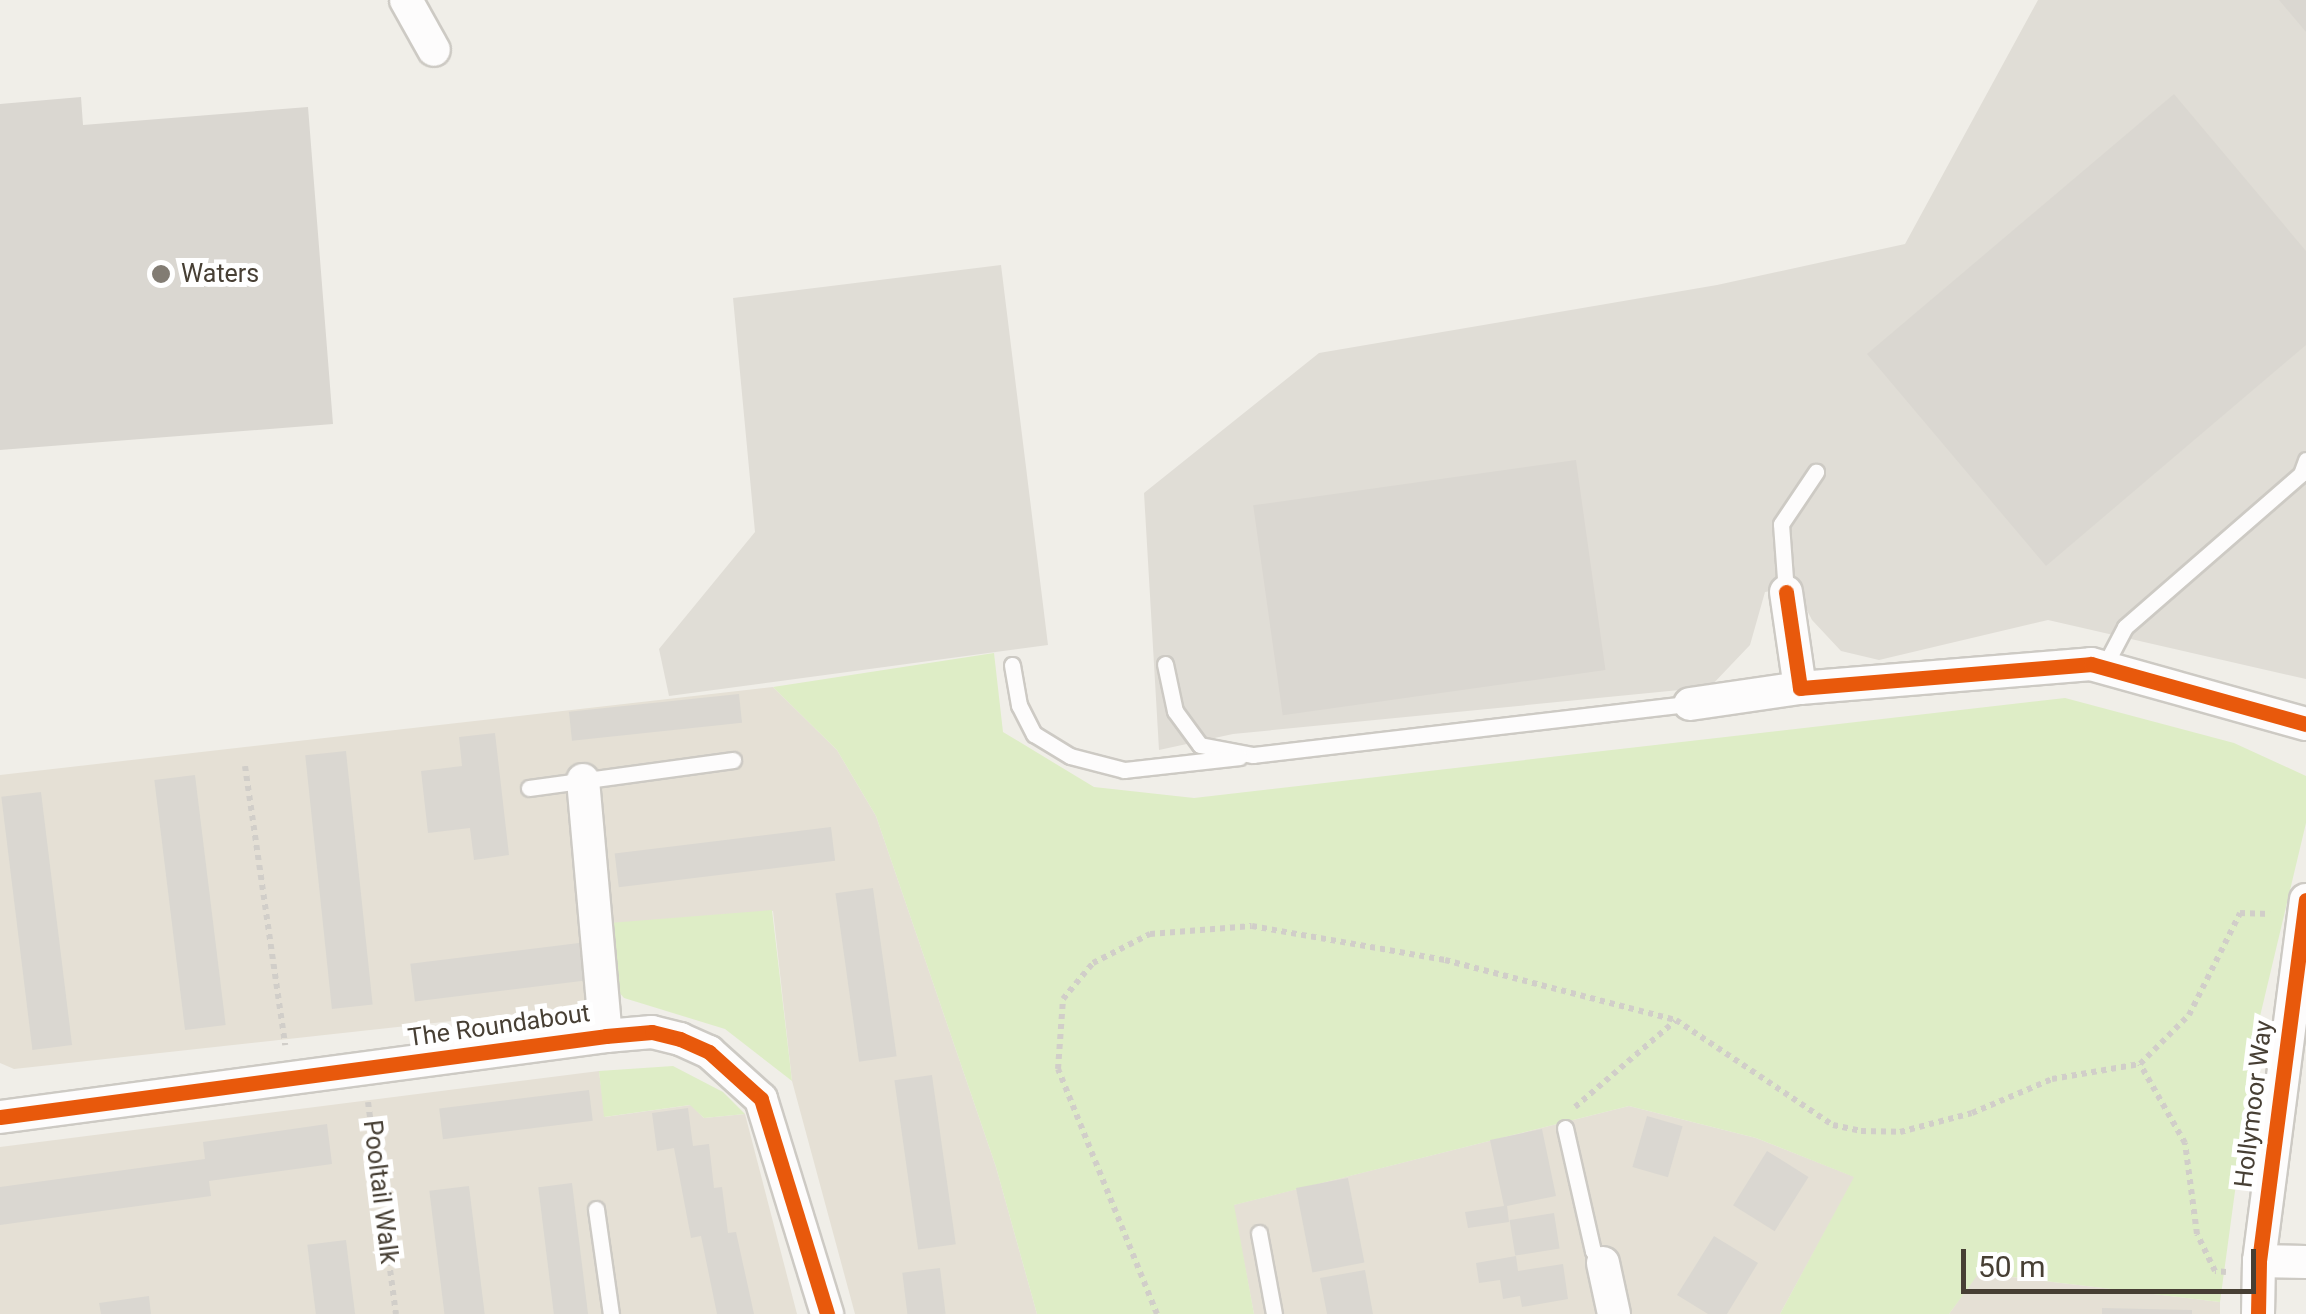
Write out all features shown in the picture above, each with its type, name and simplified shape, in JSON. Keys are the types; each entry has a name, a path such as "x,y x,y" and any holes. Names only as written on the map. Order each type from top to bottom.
{"street":[{"path":"406,0 434,50"},
{"path":"1786,592 1800,688"},
{"path":"1690,704 1800,688 2104,667 2306,724"},
{"name":"The Roundabout","path":"583,780 606,1036"},
{"name":"Hollymoor Way","path":"2258,1314 2259,1267 2304,908"},
{"name":"The Roundabout","path":"0,1117 606,1036 652,1032 680,1038 709,1052 761,1099 827,1314"},
{"path":"2259,1267 2306,1262"},
{"path":"1602,1263 1614,1314"}],"lane":[{"path":"2104,667 2126,628 2301,474 2306,460"},
{"path":"1786,592 1781,524 1816,472"},
{"path":"1165,664 1175,712 1200,745 1253,755"},
{"path":"1012,665 1018,705 1034,734 1070,756 1124,770 1690,704"},
{"path":"529,788 733,760"},
{"path":"1565,1128 1594,1251 1602,1263"},
{"path":"596,1210 611,1314"},
{"path":"1259,1233 1274,1314"}],"path":[{"path":"245,766 290,1080"},
{"path":"1157,1314 1058,1070 1063,999 1093,963 1150,934 1252,926 1444,960 1676,1020 1834,1125 1861,1131 1900,1132 1972,1113 2052,1079 2140,1064 2189,1015 2240,913 2304,908"},
{"path":"1565,1128 1578,1102 1676,1020"},
{"path":"2140,1064 2184,1143 2197,1234 2215,1271 2259,1267"}],"shaded area":[{"path":"2038,0 2306,0 2306,679 2048,620 1879,660 1841,651 1812,620 1795,587 1765,592 1750,645 1710,687 1233,734 1159,750 1144,493 1319,353 1717,285 1905,244"},
{"path":"1001,265 1048,645 669,696 659,649 755,532 733,298"},
{"path":"773,687 837,750 876,816 996,1167 1037,1314 855,1314 792,1081 773,911 581,926 589,1006 14,1069 0,1063 0,775"},
{"path":"599,1071 605,1117 691,1105 704,1118 745,1114 797,1314 0,1314 0,1147"},
{"path":"1629,1106 1756,1138 1855,1177 1780,1314 1254,1314 1233,1205"},
{"path":"1978,1273 2220,1302 2220,1314 1949,1314"}],"green space":[{"path":"994,653 1003,732 1094,787 1194,798 2065,698 2234,743 2306,776 2306,823 2257,1029 2220,1302 1979,1273 1949,1314 1780,1314 1854,1177 1756,1138 1629,1106 1234,1205 1254,1314 1037,1314 996,1167 876,816 837,750 773,687"},
{"path":"772,910 792,1081 725,1029 624,998 617,990 609,923"},
{"path":"673,1066 723,1092 745,1114 704,1118 690,1105 604,1117 599,1071"}],"building":[{"path":"2279,0 2306,0 2306,32"},
{"path":"2174,94 2306,251 2306,345 2046,566 1867,354"},
{"name":"Waters","path":"81,97 83,125 308,107 333,424 0,450 0,104"},
{"path":"1576,460 1606,670 1283,715 1253,505"},
{"path":"739,694 742,723 572,741 569,712"},
{"path":"495,733 509,855 474,860 470,828 428,833 421,771 462,766 459,737"},
{"path":"346,751 373,1005 332,1009 305,755"},
{"path":"195,775 226,1025 185,1030 154,780"},
{"path":"41,792 72,1045 32,1050 1,797"},
{"path":"831,827 835,861 619,887 615,854"},
{"path":"873,888 897,1056 859,1062 835,893"},
{"path":"579,943 584,981 415,1001 410,964"},
{"path":"932,1075 956,1244 918,1250 894,1080"},
{"path":"589,1090 593,1121 443,1139 439,1108"},
{"path":"688,1108 693,1146 709,1144 714,1188 722,1187 728,1233 736,1232 754,1314 717,1314 701,1236 691,1238 674,1148 657,1151 652,1113"},
{"path":"1647,1116 1683,1126 1668,1177 1632,1167"},
{"path":"327,1124 332,1164 209,1181 211,1196 0,1225 0,1187 205,1159 203,1142"},
{"path":"1542,1129 1556,1196 1507,1206 1509,1222 1468,1228 1465,1212 1504,1206 1490,1140"},
{"path":"1767,1151 1809,1177 1775,1231 1733,1205"},
{"path":"1348,1178 1364,1262 1312,1273 1296,1188"},
{"path":"572,1183 588,1314 554,1314 538,1187"},
{"path":"469,1186 485,1314 444,1314 429,1191"},
{"path":"1554,1213 1560,1249 1515,1256 1510,1220"},
{"path":"1714,1236 1758,1263 1727,1314 1708,1314 1677,1295"},
{"path":"346,1240 355,1314 316,1314 307,1245"},
{"path":"1516,1256 1518,1271 1563,1264 1568,1299 1522,1307 1520,1296 1503,1299 1500,1280 1479,1283 1476,1263"},
{"path":"940,1268 946,1314 907,1314 902,1273"},
{"path":"1365,1270 1373,1314 1327,1314 1320,1278"},
{"path":"149,1296 151,1314 101,1314 99,1303"},
{"path":"2102,1308 2192,1310 2192,1314 2102,1314"}],"cycle path":[{"path":"1786,592 1800,688 2091,664 2306,724"},
{"path":"2258,1314 2259,1261 2306,900"},
{"path":"0,1117 652,1032 709,1052 761,1099 827,1314"}],"place":[{"name":"Waters","path":"161,274"}]}
